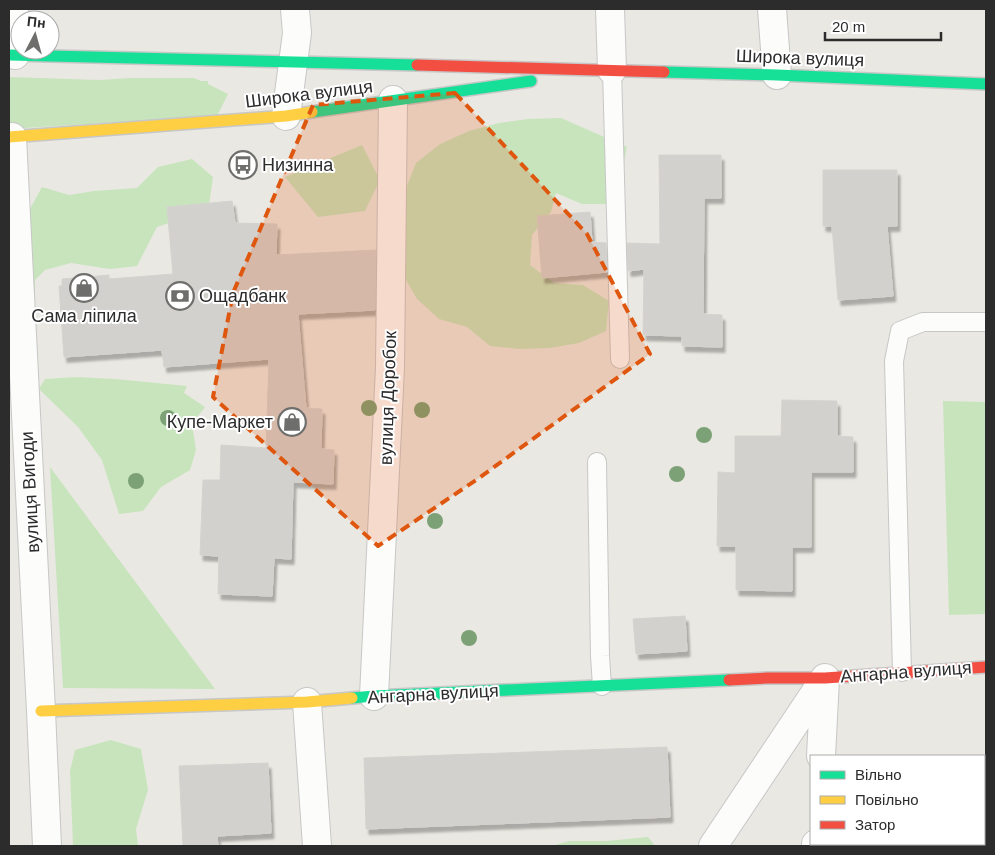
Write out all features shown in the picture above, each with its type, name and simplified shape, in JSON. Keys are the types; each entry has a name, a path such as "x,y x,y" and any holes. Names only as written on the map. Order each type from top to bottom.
{"street":[{"path":"286,116 297,33 296,9"},
{"path":"610,9 612,70"},
{"path":"772,9 777,75"},
{"name":"Широка вулиця","path":"60,55 777,75 986,84"},
{"name":"Широка вулиця","path":"10,137 286,116 612,70"},
{"name":"вулиця Доробок","path":"374,696 390,368 393,100"},
{"name":"вулиця Вигоди","path":"10,137 47,846"},
{"name":"Ангарна вулиця","path":"41,711 308,702 374,696 767,678 825,678 986,667"},
{"name":"Ангарна вулиця","path":"821,755 825,678"},
{"name":"Ангарна вулиця","path":"713,846 825,678"},
{"path":"308,702 318,846"}],"lane":[{"path":"612,70 620,360"},
{"path":"902,672 894,361 900,331 923,322 986,322"},
{"path":"597,462 602,686"}],"highlighted area":[{"path":"455,93 587,234 650,354 479,478 378,546 213,397 233,293 313,105"}],"green space":[{"path":"9,77 99,80 194,78 208,81 208,84 228,94 217,116 9,129"},
{"path":"561,118 627,147 621,176 611,204 582,204 556,193 551,212 532,235 530,265 554,283 583,285 609,301 606,331 579,343 550,348 519,349 490,346 467,327 439,319 417,299 402,273 405,191 416,163 440,144 469,131 499,123 528,119"},
{"path":"362,145 380,180 365,211 318,217 285,177"},
{"path":"192,159 213,177 209,205 190,216 157,227 137,266 110,269 71,263 45,270 35,280 35,312 22,359 9,360 9,250 30,239 30,209 42,187 69,195 137,188 158,167"},
{"path":"77,377 187,386 184,393 205,407 192,424 196,450 190,470 161,487 143,511 119,514 102,460 78,427 39,389 45,379"},
{"path":"943,401 986,402 986,614 949,615"},
{"path":"50,467 215,689 63,688"},
{"path":"111,740 141,749 148,790 136,829 138,846 73,846 70,771 75,750"},
{"path":"648,837 655,846 552,846 569,841 607,841"}],"building":[{"path":"659,155 721,155 721,198 704,198 703,314 722,315 722,347 682,346 682,336 643,335 644,269 628,271 627,243 660,244"},
{"path":"823,170 897,170 897,226 887,226 893,296 838,300 832,226 823,226"},
{"path":"232,201 235,223 277,224 276,255 376,250 375,310 298,314 306,408 322,409 321,449 334,450 333,484 293,482 291,559 274,558 272,596 218,594 219,556 200,555 203,480 220,480 221,445 266,448 269,359 164,367 162,350 64,357 59,286 62,286 62,279 109,275 109,279 173,274 167,207"},
{"path":"590,212 592,242 606,243 607,272 542,278 537,216"},
{"path":"782,400 837,401 837,436 853,437 853,472 811,472 811,547 792,547 792,591 736,590 736,546 717,546 718,472 735,473 735,436 781,436"},
{"path":"685,616 687,651 636,654 633,619"},
{"path":"667,747 670,817 366,829 364,758"},
{"path":"268,763 271,833 217,836 218,846 183,846 179,766"}],"traffic: fast":[{"path":"9,55 417,65"},
{"path":"664,72 986,84"},
{"path":"312,112 531,81"},
{"path":"352,698 729,680"}],"traffic: slow":[{"path":"9,137 286,116 312,112"},
{"path":"41,711 307,702 352,698"}],"traffic: jam":[{"path":"417,65 664,72"},
{"path":"729,680 825,678 986,667"}],"place":[{"name":"Низинна","path":"243,165"},
{"name":"Сама ліпила","path":"84,288"},
{"name":"Ощадбанк","path":"180,296"},
{"name":"Купе-Маркет","path":"292,422"}]}
